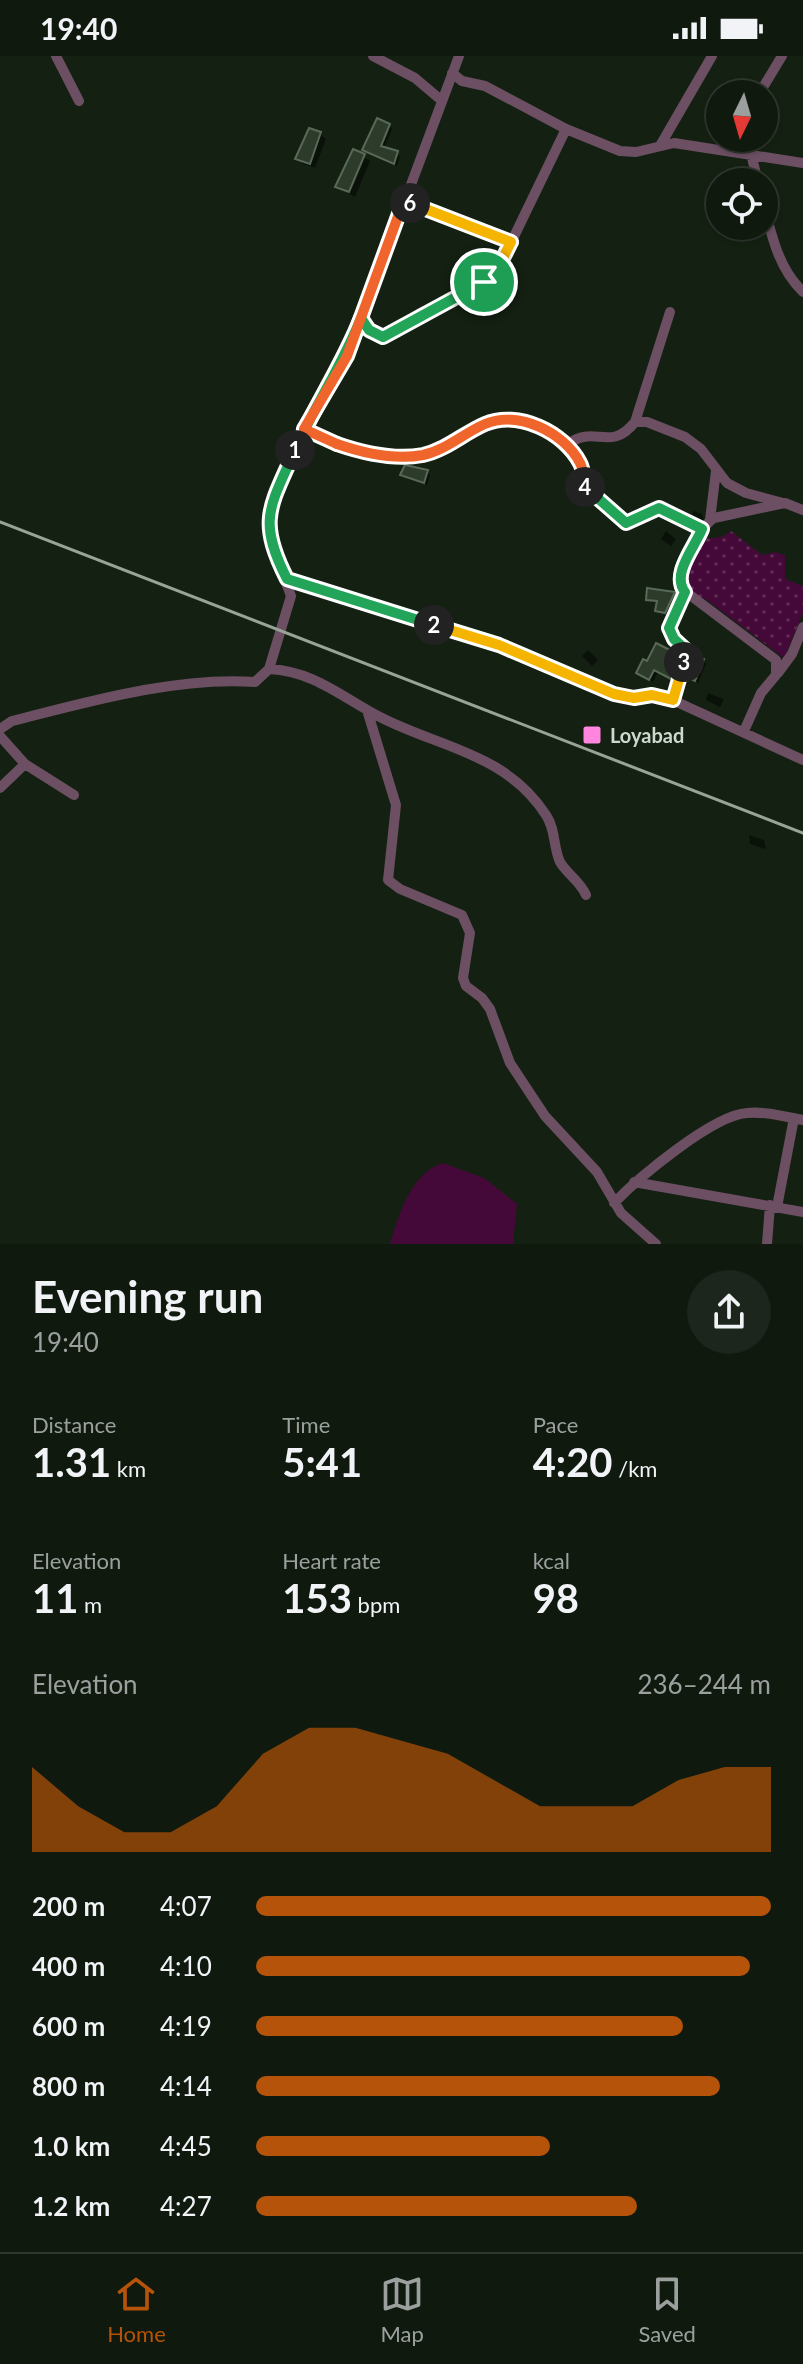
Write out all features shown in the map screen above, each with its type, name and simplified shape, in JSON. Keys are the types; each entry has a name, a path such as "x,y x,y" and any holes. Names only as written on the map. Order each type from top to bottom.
{"street":[{"path":"56,56 79,101"},
{"path":"373,56 415,78 441,100"},
{"path":"0,729 12,721 136,693 224,679 255,682 269,669 291,596 287,579 273,552 268,517 306,424 347,356 459,56"},
{"path":"661,144 712,56"},
{"path":"767,80 782,56"},
{"path":"452,73 462,81 485,86 566,129 620,151 636,152 661,144 706,148"},
{"path":"361,318 376,335 390,335 420,313 484,282 499,266 566,129"},
{"path":"739,152 803,163"},
{"path":"751,154 754,168"},
{"path":"404,200 511,242"},
{"path":"773,240 785,269 803,292"},
{"path":"568,444 583,437 621,436 635,422 670,312"},
{"path":"306,424 351,449 410,456 431,453 485,424 510,420 547,431 568,444 581,464 585,488 626,523 659,508 706,524 785,503"},
{"path":"635,422 647,422 685,437 701,449 721,479 739,490 803,510"},
{"path":"716,471 706,524 680,573 680,586 770,652 778,664 776,675"},
{"path":"287,579 499,645 614,694 634,698 652,695 673,700 803,760"},
{"path":"673,700 687,651 674,639 669,628 685,592"},
{"path":"744,731 761,693 792,654 803,627"},
{"path":"269,669 293,672 328,685 367,710 472,753 504,770 546,814 554,830 558,857 586,895"},
{"path":"367,710 396,805 388,880 400,889 462,915 470,933 463,978 466,986 482,998 490,1009 505,1052 530,1095 557,1130 597,1172 614,1203 656,1244"},
{"path":"0,718 12,721"},
{"path":"0,736 25,764 74,795"},
{"path":"0,788 25,764"},
{"path":"614,1203 662,1159 733,1116 769,1113 799,1119 774,1206 767,1244"},
{"path":"634,1182 803,1212"}],"shaded area":[{"path":"731,531 762,555 775,552 785,555 785,579 803,586 803,613 784,658 707,600 685,590 686,575 703,539 722,537"},
{"path":"443,1163 484,1178 517,1204 513,1244 390,1244 402,1208 415,1185 432,1168"}],"building":[{"path":"377,118 390,124 381,146 398,151 394,164 362,150"},
{"path":"309,128 321,132 310,164 295,159"},
{"path":"353,149 365,154 349,192 335,187"},
{"path":"405,465 428,470 424,483 400,475"},
{"path":"647,588 675,592 665,613 655,611 657,601 646,600"},
{"path":"656,643 678,654 671,679 654,670 649,680 636,673 643,659 647,661"},
{"path":"694,655 704,659 695,681 688,678"}],"railway":[{"path":"0,522 803,833"}],"place":[{"name":"Loyabad","path":"592,735"}],"route":[{"path":"484,282 420,313 390,335 376,335 361,318 347,356 308,418 274,498 268,517 273,552 287,579 499,645 614,694 634,698 652,695 673,700 687,651 674,639 669,628 685,592 680,586 680,573 702,529 659,508 626,523 585,488 581,464 565,441 521,421 492,421 431,453 410,456 351,449 304,429 308,418 334,373 347,356 404,200 511,242 499,266 484,282"}]}
